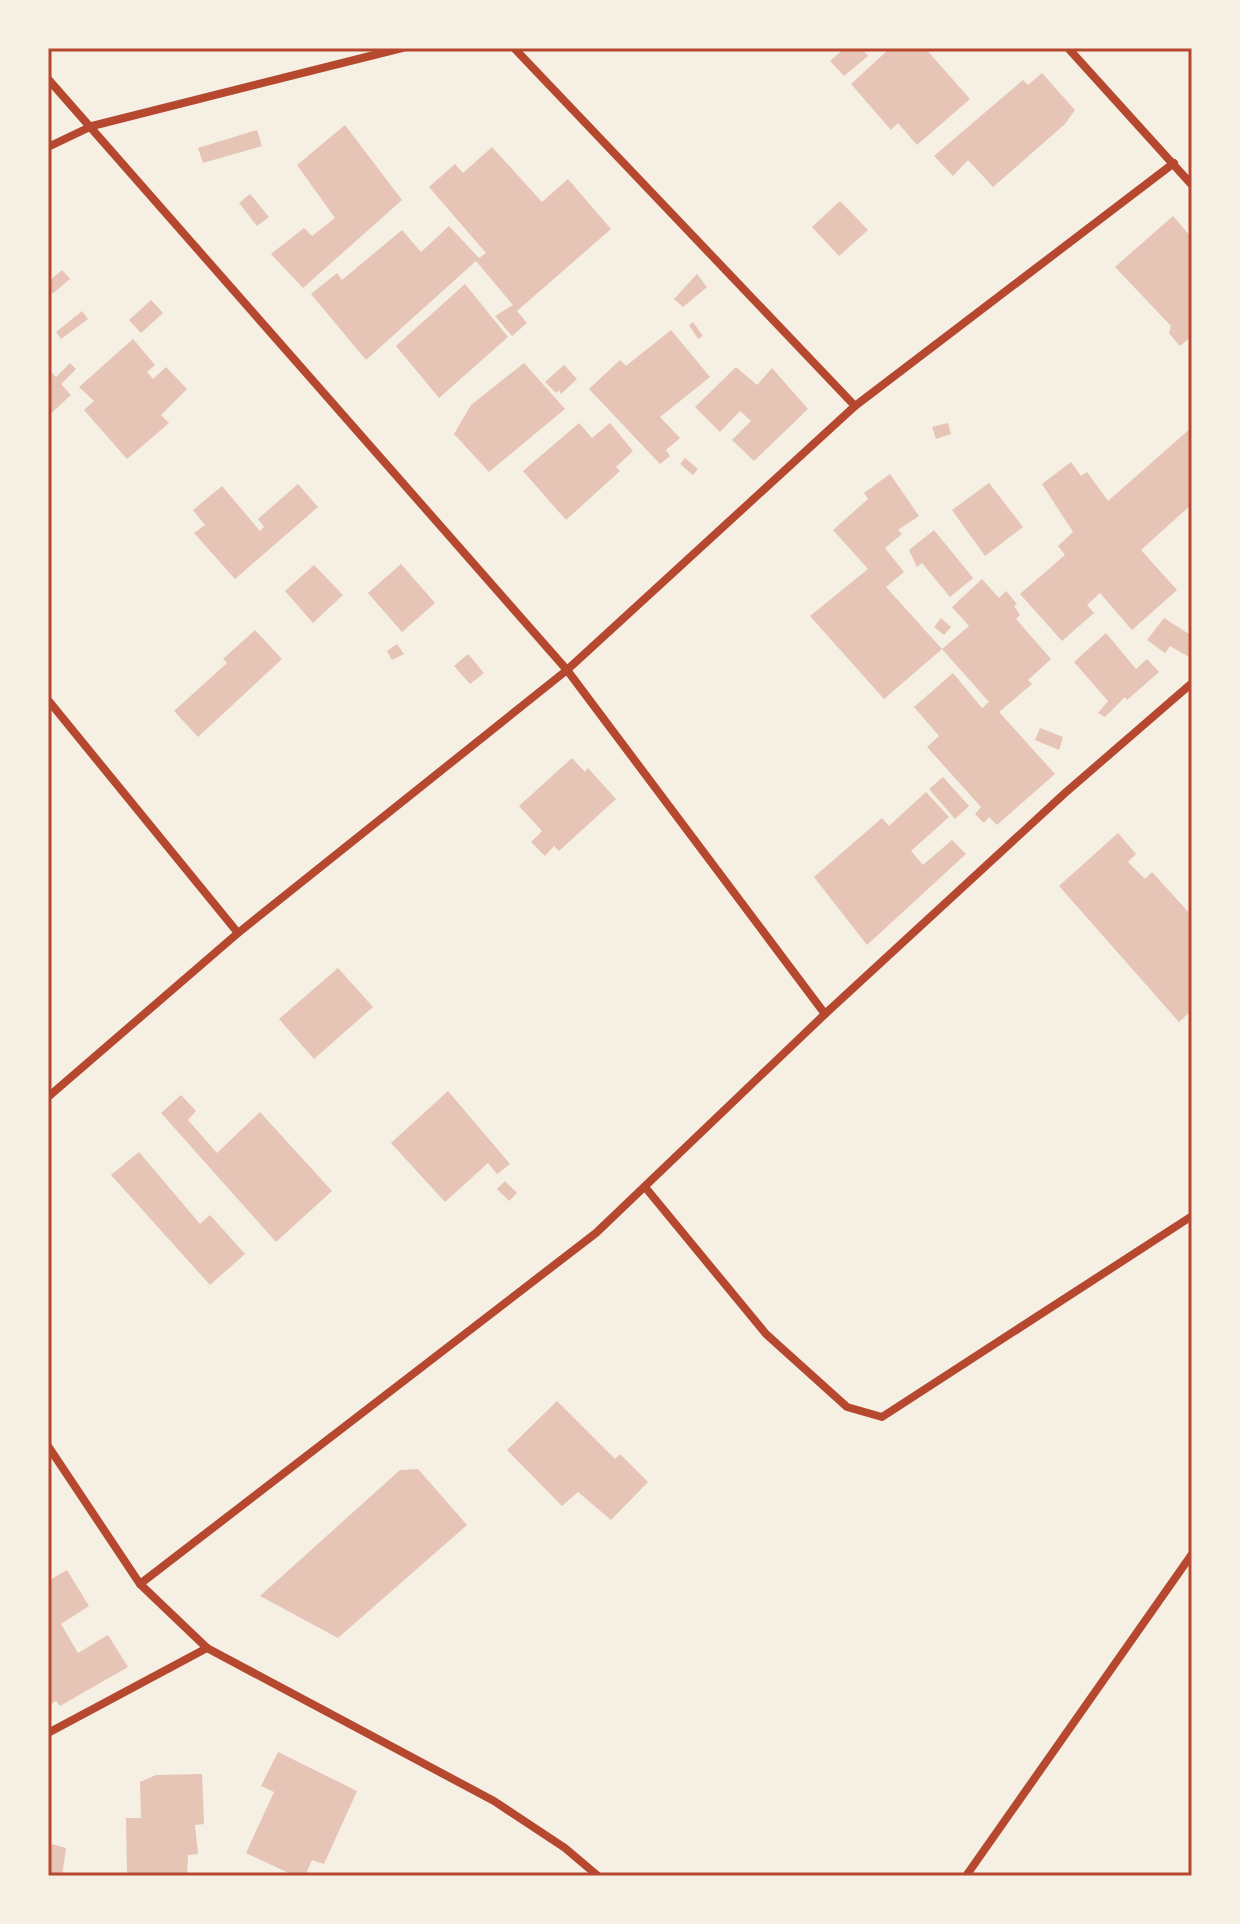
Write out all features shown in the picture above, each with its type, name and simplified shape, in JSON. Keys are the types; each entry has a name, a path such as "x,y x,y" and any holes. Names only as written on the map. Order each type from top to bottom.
{"street":[{"path":"48,147 92,126 402,48"},
{"path":"514,48 855,406"},
{"path":"1068,48 1192,185"},
{"path":"48,79 567,670 825,1014"},
{"path":"48,1097 238,933 567,670 855,406 1174,163"},
{"path":"140,1584 596,1233 825,1014 1065,793 1192,683"},
{"path":"48,700 238,933"},
{"path":"645,1187 766,1334 847,1407 882,1417 1192,1216"},
{"path":"48,1446 140,1584 207,1648 494,1801 565,1848 598,1876"},
{"path":"966,1876 1192,1554"},
{"path":"48,1733 207,1648"}],"building":[{"path":"845,48 861,48 868,56 844,76 830,61"},
{"path":"890,48 925,48 970,99 917,145 898,123 891,130 851,84"},
{"path":"1042,73 1075,110 1065,124 993,187 968,160 953,176 934,156 1023,80 1028,85"},
{"path":"345,125 402,200 303,288 271,254 304,228 312,236 335,218 297,165"},
{"path":"257,130 262,146 203,163 198,148"},
{"path":"492,147 542,202 568,179 611,229 517,311 527,323 512,336 495,316 513,305 476,261 366,360 311,294 337,273 342,280 402,230 421,252 449,226 479,258 486,253 429,187 455,164 463,173"},
{"path":"250,194 269,217 257,226 239,203"},
{"path":"840,201 868,230 839,256 812,227"},
{"path":"1173,216 1192,238 1192,336 1180,346 1169,333 1171,326 1115,267"},
{"path":"62,270 70,279 52,294 48,282"},
{"path":"697,274 707,287 683,307 674,299"},
{"path":"465,284 508,337 439,398 396,346"},
{"path":"151,300 163,313 141,333 129,320"},
{"path":"82,311 88,319 61,339 56,332"},
{"path":"693,322 703,336 698,339 689,325"},
{"path":"671,330 710,377 660,417 680,438 666,450 670,456 660,464 589,389 620,360 626,366"},
{"path":"133,339 155,365 147,372 153,379 166,367 187,389 161,415 169,423 127,459 84,410 94,401 79,387"},
{"path":"70,363 76,369 61,384 71,395 48,416 48,369 56,377"},
{"path":"524,363 565,409 489,472 454,434 471,405"},
{"path":"564,365 577,379 561,394 545,382"},
{"path":"736,367 757,385 772,368 808,409 754,461 732,440 751,421 740,411 720,432 695,407"},
{"path":"579,423 592,438 610,423 633,451 616,467 620,471 566,520 523,471"},
{"path":"948,423 951,434 936,439 932,427"},
{"path":"1192,427 1192,504 1141,550 1177,590 1132,630 1100,593 1087,605 1094,613 1062,641 1020,594 1065,555 1058,546 1073,532 1042,484 1071,462 1081,476 1087,472 1108,501"},
{"path":"685,458 698,469 693,475 680,464"},
{"path":"890,474 919,516 898,530 902,534 885,548 904,572 886,587 942,649 884,699 810,616 868,569 833,530 868,499 864,493"},
{"path":"989,483 1023,527 985,556 952,510"},
{"path":"298,484 318,507 235,579 194,533 205,525 193,510 222,486 260,531 264,527 258,519"},
{"path":"934,530 973,578 950,597 922,563 917,567 909,550"},
{"path":"401,564 435,603 402,632 368,593"},
{"path":"314,565 343,595 313,623 285,591"},
{"path":"982,579 999,598 1006,591 1017,604 1014,606 1020,615 1016,619 1051,659 1028,680 1032,684 999,712 1055,774 997,825 989,817 984,823 975,814 981,807 927,747 939,736 914,707 953,673 982,708 989,702 942,649 969,626 952,607"},
{"path":"941,618 951,627 944,635 934,627"},
{"path":"1164,618 1192,636 1189,657 1170,646 1165,653 1147,640"},
{"path":"255,630 282,659 198,737 174,711 227,663 223,659"},
{"path":"1106,633 1136,669 1147,659 1159,672 1127,700 1125,697 1105,717 1098,713 1108,701 1074,662"},
{"path":"397,644 404,654 392,660 387,651"},
{"path":"468,654 484,673 470,684 454,666"},
{"path":"1040,728 1063,737 1059,750 1035,740"},
{"path":"572,758 585,772 588,768 616,799 559,851 554,846 545,856 531,842 542,831 519,806"},
{"path":"943,777 969,806 955,819 929,789"},
{"path":"926,792 949,817 911,851 923,865 952,840 966,854 867,945 814,877 882,818 889,826"},
{"path":"1118,833 1136,854 1128,862 1145,879 1152,872 1192,916 1192,1010 1179,1022 1059,886"},
{"path":"338,968 373,1007 314,1059 279,1019"},
{"path":"448,1091 510,1164 497,1174 488,1163 445,1202 391,1143"},
{"path":"181,1095 196,1111 188,1120 217,1153 260,1112 332,1191 276,1242 161,1113"},
{"path":"139,1152 200,1224 210,1215 245,1254 210,1285 111,1175"},
{"path":"505,1181 517,1193 509,1201 497,1189"},
{"path":"557,1401 615,1459 620,1454 648,1482 611,1520 578,1492 562,1506 507,1450"},
{"path":"418,1469 467,1525 338,1638 260,1596 400,1470"},
{"path":"67,1570 89,1606 61,1624 78,1653 108,1635 128,1667 60,1706 56,1701 48,1706 48,1581"},
{"path":"278,1752 357,1791 324,1864 312,1860 305,1876 295,1876 246,1853 274,1792 261,1786"},
{"path":"202,1774 204,1824 195,1825 198,1854 188,1855 187,1876 127,1876 126,1818 141,1818 140,1782 156,1775"},
{"path":"48,1843 66,1848 62,1876 48,1876"}]}
